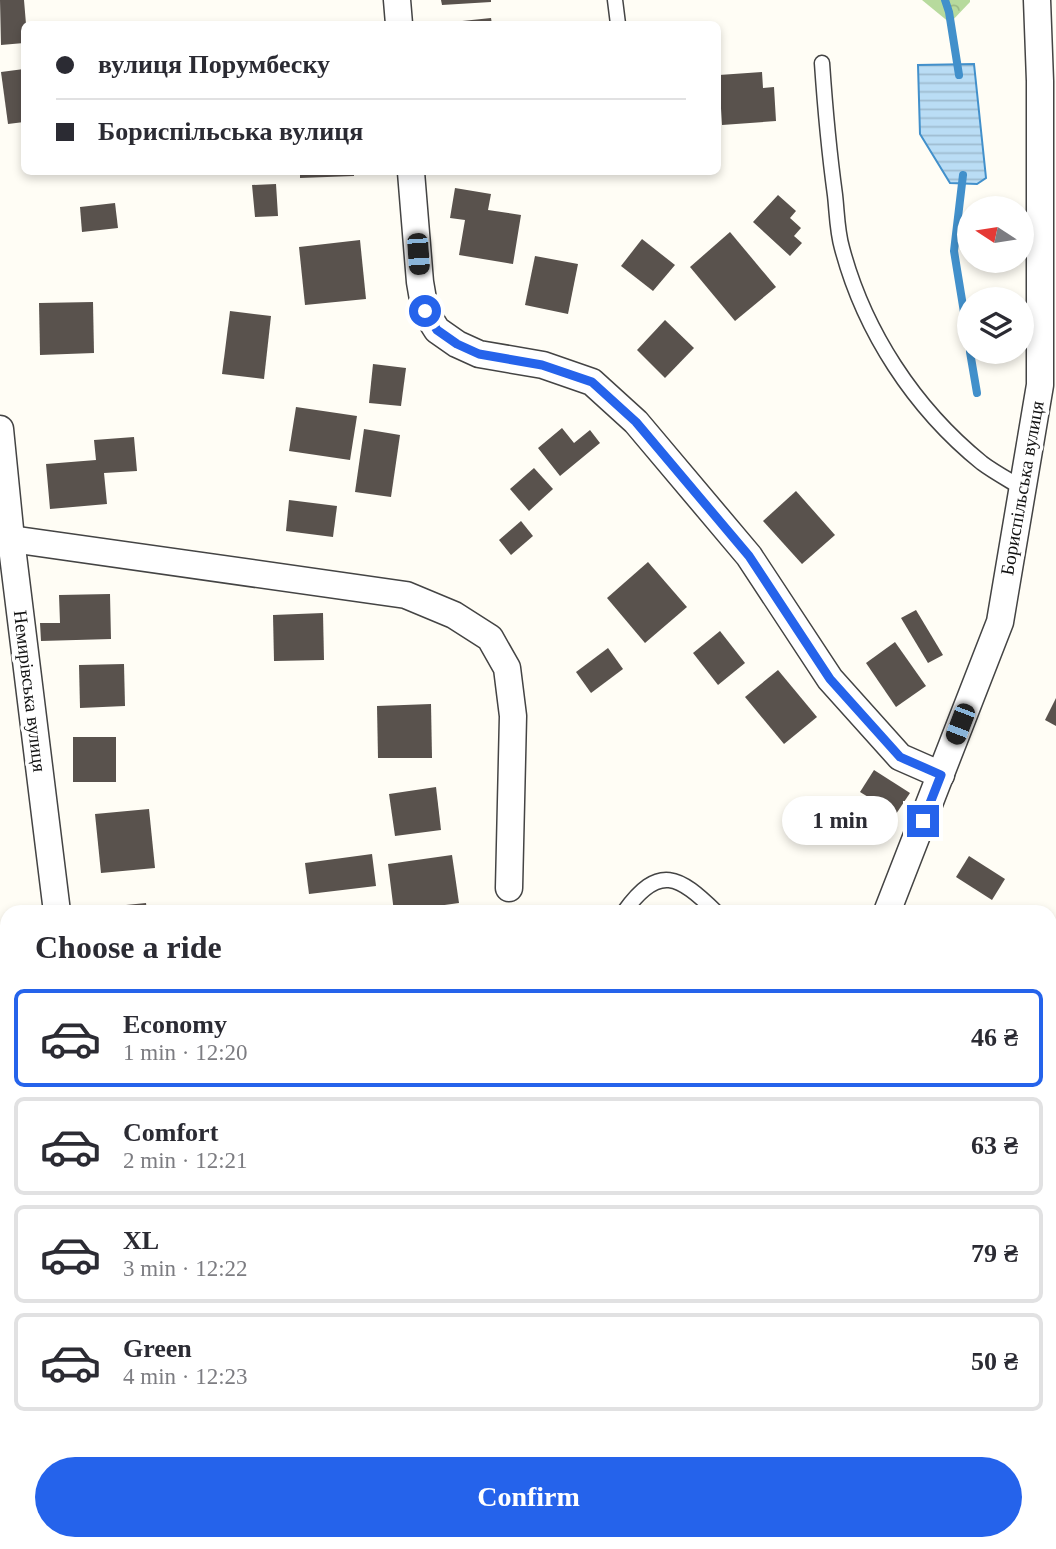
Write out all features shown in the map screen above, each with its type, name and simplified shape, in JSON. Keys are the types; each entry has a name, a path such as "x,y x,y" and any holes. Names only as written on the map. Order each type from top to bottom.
{"street":[{"path":"397,0 399,21"},
{"name":"Бориспільська вулиця","path":"890,905 1000,622 1040,385 1040,81 1037,0"},
{"path":"411,175 421,292 425,311 437,330 457,344 479,354 542,365 592,382 636,422 749,556 830,679 900,757 941,775"},
{"name":"Немирівська вулиця","path":"0,429 10,539 56,905"},
{"path":"10,539 406,594 454,615 490,638 507,668 513,716 509,888"}],"lane":[{"path":"615,0 618,21"},
{"path":"822,63 841,245 856,293 871,324 913,393 944,429 984,464 1023,488"},
{"path":"629,905 648,886 664,878 677,879 709,905"}],"green space":[{"path":"922,0 970,0 970,2 950,23"}],"water":[{"path":"974,64 986,178 977,184 950,183 920,134 918,65"}],"building":[{"path":"0,0 24,0 26,21 21,21 21,43 1,45"},
{"path":"441,0 491,0 491,2 442,5"},
{"path":"491,18 492,21 462,21"},
{"path":"21,69 21,122 8,124 1,72"},
{"path":"762,72 763,88 774,87 776,121 722,125 721,75"},
{"path":"300,175 354,175 354,176 300,178"},
{"path":"276,184 278,216 255,217 252,185"},
{"path":"455,188 491,194 488,210 521,215 513,264 459,255 465,220 450,218"},
{"path":"778,195 796,211 790,218 801,228 794,236 802,243 790,256 753,222"},
{"path":"115,203 118,228 82,232 80,207"},
{"path":"730,232 776,287 735,321 690,267"},
{"path":"642,239 675,265 653,291 621,266"},
{"path":"360,240 366,299 305,305 299,247"},
{"path":"535,256 578,264 568,314 525,305"},
{"path":"93,302 94,353 40,355 39,303"},
{"path":"230,311 271,316 264,379 222,374"},
{"path":"665,320 694,348 665,378 637,350"},
{"path":"373,364 406,368 401,406 369,403"},
{"path":"296,407 357,416 350,460 289,451"},
{"path":"562,428 574,443 590,430 600,443 560,476 538,448"},
{"path":"364,429 400,435 391,497 355,492"},
{"path":"134,437 137,471 104,473 107,504 50,509 46,464 96,460 94,440"},
{"path":"534,468 553,489 529,511 510,489"},
{"path":"796,491 835,535 802,564 763,521"},
{"path":"289,500 337,506 333,537 286,531"},
{"path":"521,521 533,536 511,555 499,540"},
{"path":"648,562 687,607 645,643 607,598"},
{"path":"110,594 111,639 41,641 40,623 60,623 59,595"},
{"path":"916,610 943,655 928,663 901,618"},
{"path":"323,613 324,660 274,661 273,615"},
{"path":"720,631 745,663 718,685 693,653"},
{"path":"895,642 926,686 896,707 866,663"},
{"path":"608,648 623,669 591,693 576,672"},
{"path":"124,664 125,706 80,708 79,665"},
{"path":"778,670 817,717 784,744 745,697"},
{"path":"1056,698 1056,726 1045,720"},
{"path":"431,704 432,758 378,758 377,706"},
{"path":"73,737 116,737 116,782 73,782"},
{"path":"874,770 910,793 896,814 860,792"},
{"path":"436,787 441,830 395,836 389,794"},
{"path":"149,809 155,868 101,873 95,814"},
{"path":"372,854 376,886 309,894 305,863"},
{"path":"452,855 459,903 393,905 388,864"},
{"path":"969,856 1005,879 992,900 956,877"}],"waterway":[{"path":"945,0 959,75"},
{"path":"960,287 954,251 963,175"},
{"path":"972,364 977,393"}],"route":[{"path":"425,311 437,330 457,344 479,354 542,365 592,382 636,422 749,556 830,679 900,757 941,775 923,821"}]}
